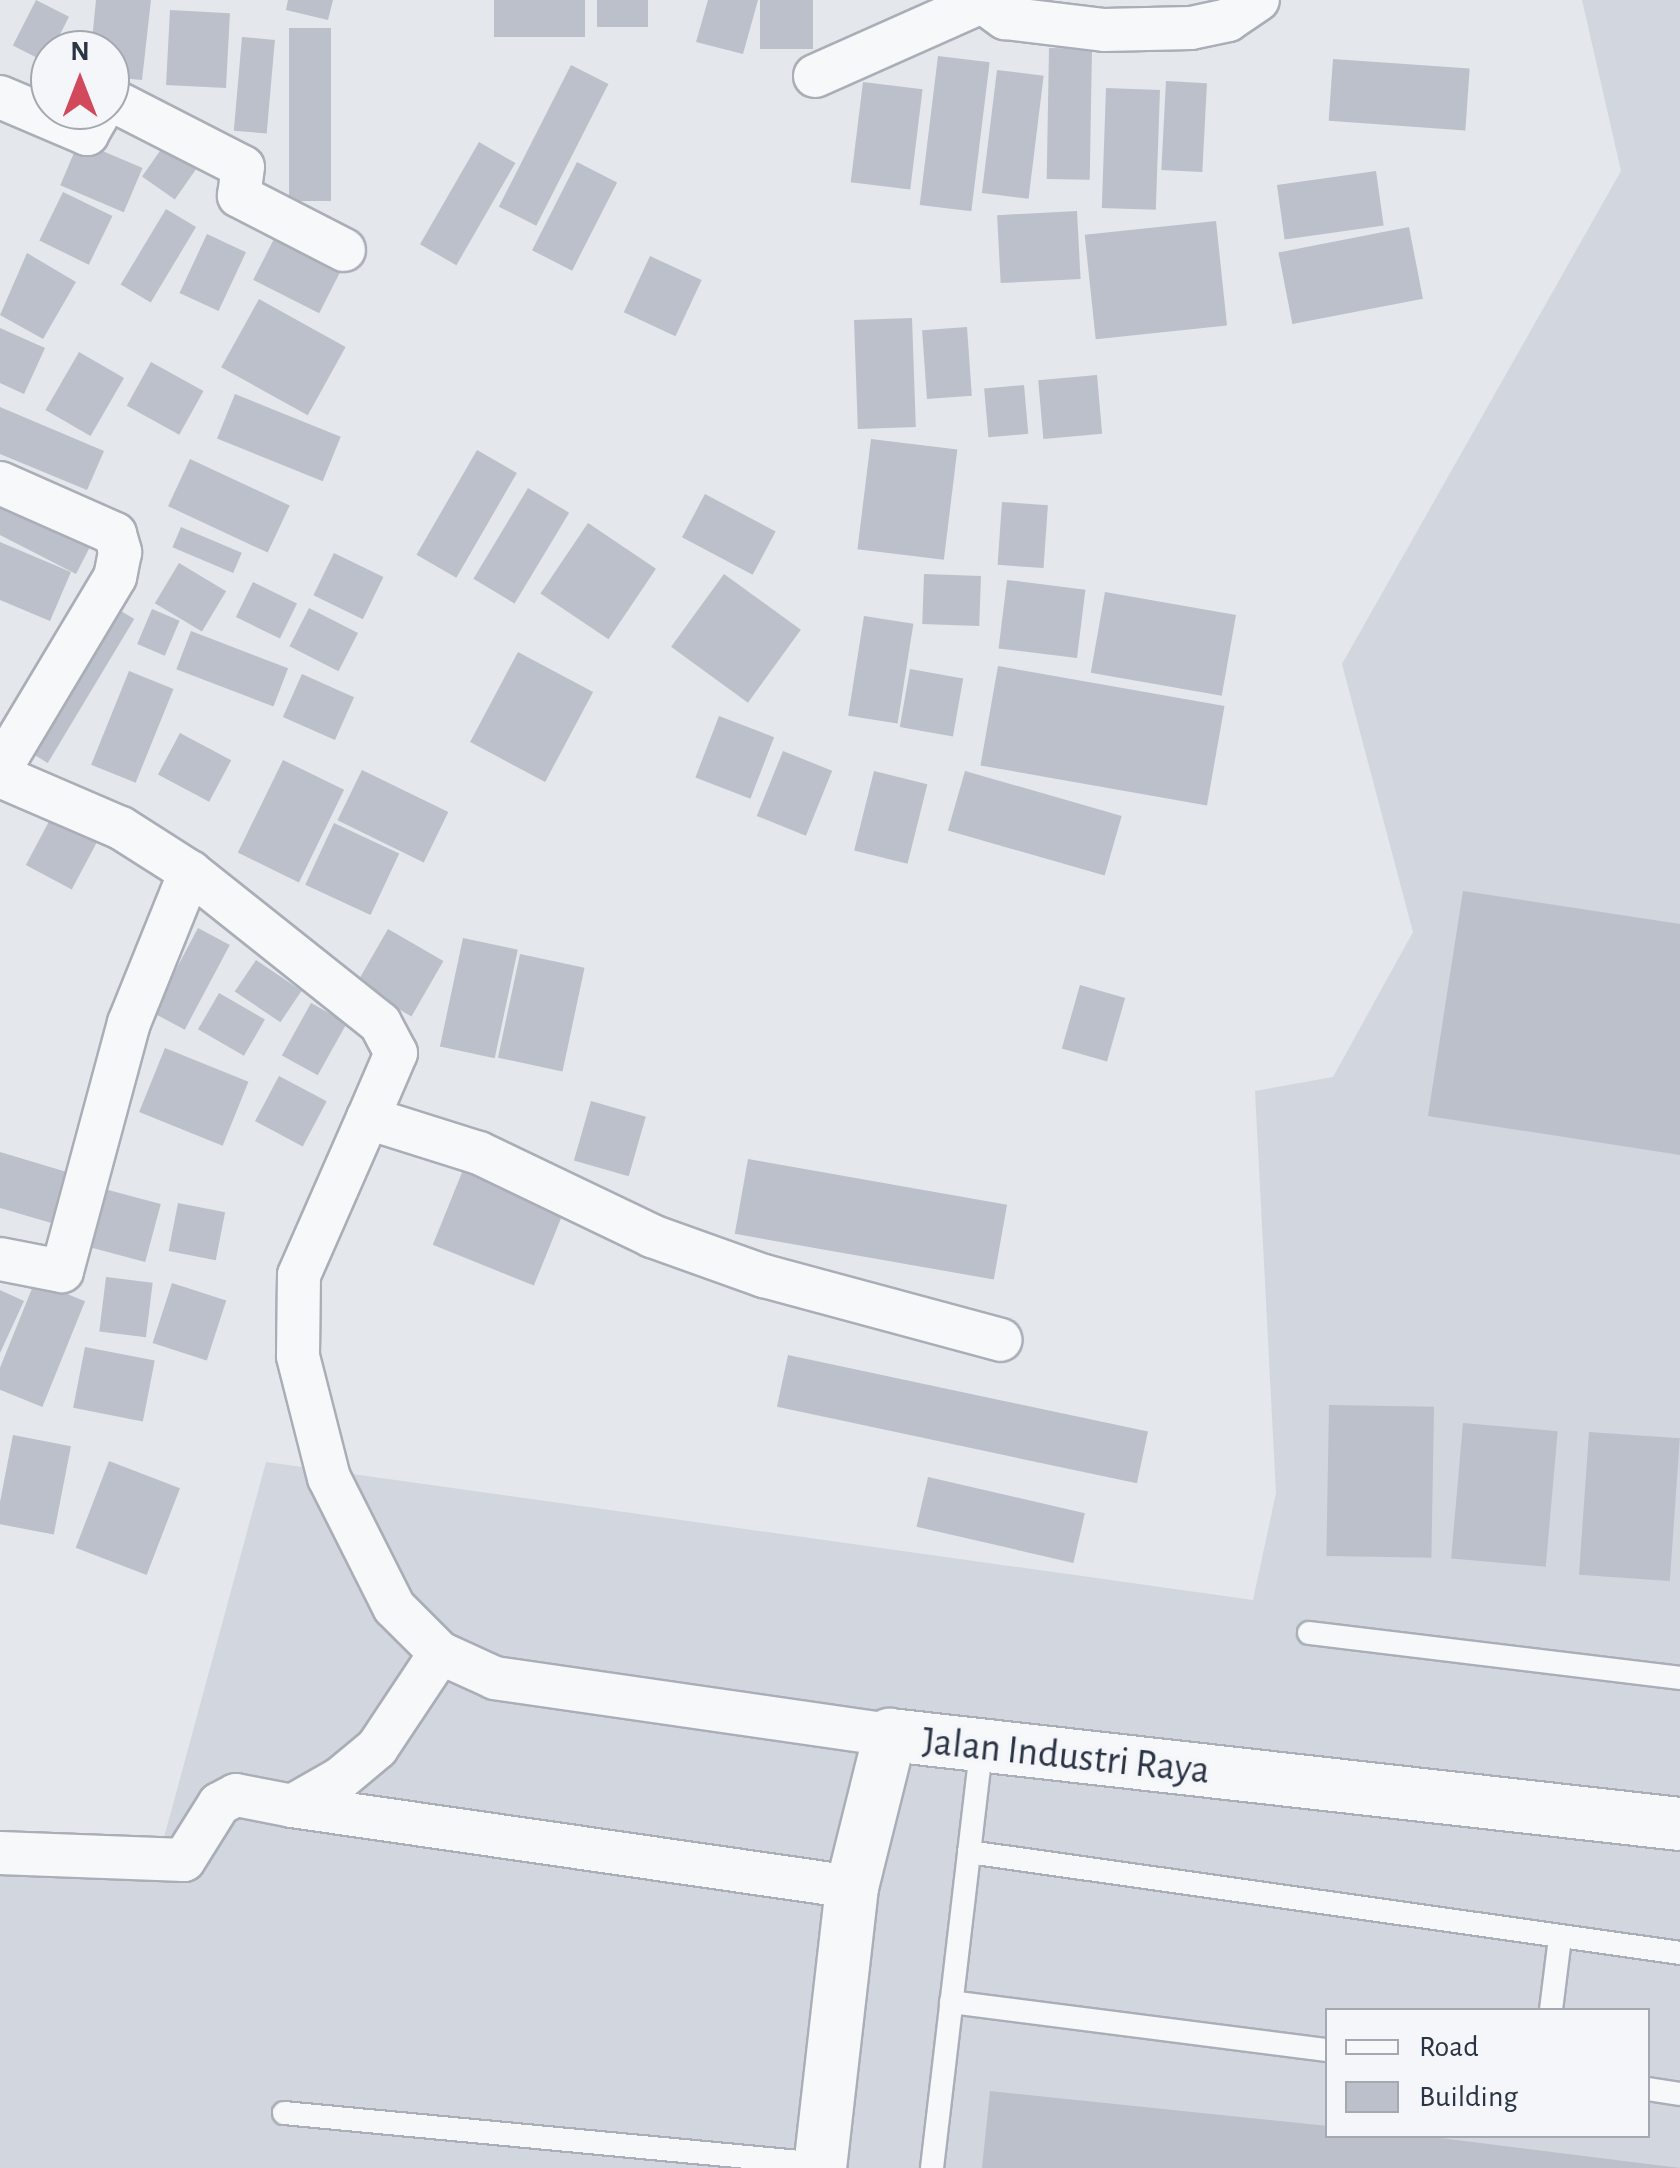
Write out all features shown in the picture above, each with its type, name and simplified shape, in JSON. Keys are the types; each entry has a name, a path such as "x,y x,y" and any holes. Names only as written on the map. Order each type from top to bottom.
{"street":[{"path":"815,76 981,1 1005,18 1104,30 1191,28 1228,20 1258,0"},
{"path":"0,97 30,110"},
{"path":"130,109 243,167 239,196 344,250"},
{"path":"0,484 115,534 120,552 115,577 0,773 121,828 190,872 392,1038 392,1072 312,1232 299,1275 298,1356 328,1478 394,1607 440,1653 495,1678 890,1735"},
{"path":"0,1259 62,1271 129,1023 190,872"},
{"path":"368,1118 479,1154 652,1236 764,1276 1001,1340"},
{"path":"292,1806 377,1748 440,1653"},
{"name":"Jalan Industri Raya","path":"821,2166 852,1888 890,1735 1680,1824"},
{"path":"0,1852 184,1860 218,1804 236,1795 852,1888"}],"lane":[{"path":"1309,1633 1680,1678"},
{"path":"932,2168 981,1748"},
{"path":"969,1852 1680,1953"},
{"path":"1551,2008 1560,1938"},
{"path":"950,2002 1325,2050"},
{"path":"1650,2090 1680,2094"},
{"path":"284,2113 821,2166"}],"shaded area":[{"path":"1582,0 1680,0 1680,2168 0,2168 0,1854 159,1856 266,1462 1253,1600 1276,1493 1255,1091 1333,1077 1413,932 1342,664 1621,171"}],"building":[{"path":"36,0 69,17 62,30 30,30 30,54 13,45"},
{"path":"96,0 151,0 142,80 130,79 130,30 93,30"},
{"path":"288,0 333,0 328,20 286,10"},
{"path":"494,0 585,0 585,37 494,37"},
{"path":"597,0 648,0 648,27 597,27"},
{"path":"708,0 758,0 743,54 696,42"},
{"path":"760,0 813,0 813,49 760,49"},
{"path":"170,10 230,13 226,88 166,85"},
{"path":"289,28 331,28 331,201 289,201"},
{"path":"242,37 275,40 267,134 234,131"},
{"path":"1049,48 1092,49 1090,180 1047,179"},
{"path":"938,56 990,62 971,211 920,205"},
{"path":"1333,59 1470,69 1465,130 1329,121"},
{"path":"571,65 608,84 536,226 499,207"},
{"path":"997,70 1044,76 1029,199 982,193"},
{"path":"1166,81 1207,83 1202,172 1161,170"},
{"path":"863,82 923,89 910,190 851,182"},
{"path":"1106,88 1160,90 1156,210 1102,208"},
{"path":"169,138 202,161 175,199 142,177"},
{"path":"79,141 143,168 124,212 60,185"},
{"path":"479,142 515,163 456,265 420,244"},
{"path":"577,162 617,182 572,271 532,250"},
{"path":"1376,171 1384,225 1285,239 1277,185"},
{"path":"63,192 112,216 89,265 39,241"},
{"path":"166,209 196,227 151,302 121,284"},
{"path":"1077,211 1081,279 1001,283 997,215"},
{"path":"1216,221 1227,325 1096,339 1085,235"},
{"path":"1409,227 1423,299 1292,324 1278,252"},
{"path":"207,234 246,252 219,311 180,293"},
{"path":"275,237 341,271 319,313 253,280"},
{"path":"27,253 76,282 43,339 0,315"},
{"path":"650,256 702,280 675,336 624,312"},
{"path":"259,299 346,347 308,415 221,367"},
{"path":"912,318 916,427 858,429 854,320"},
{"path":"967,327 972,396 927,399 922,330"},
{"path":"0,328 45,348 24,394 0,383"},
{"path":"79,352 124,378 91,436 46,410"},
{"path":"151,362 203,391 179,435 127,406"},
{"path":"1097,375 1102,434 1043,439 1038,380"},
{"path":"1024,385 1028,434 988,437 984,388"},
{"path":"235,394 341,437 323,481 217,439"},
{"path":"0,407 104,451 87,490 0,454"},
{"path":"871,439 957,450 944,560 857,549"},
{"path":"477,450 517,473 456,578 416,555"},
{"path":"190,459 290,505 268,553 168,506"},
{"path":"528,488 569,513 515,604 473,579"},
{"path":"0,491 94,539 76,574 0,535"},
{"path":"705,494 776,532 753,575 682,537"},
{"path":"1002,502 1048,505 1043,568 998,565"},
{"path":"588,523 656,569 608,639 540,593"},
{"path":"181,527 242,553 233,573 172,547"},
{"path":"0,542 71,572 50,621 0,600"},
{"path":"334,553 383,577 363,619 313,595"},
{"path":"179,563 226,591 202,632 155,603"},
{"path":"724,574 801,630 748,703 671,647"},
{"path":"924,574 981,576 979,626 922,624"},
{"path":"1007,580 1085,590 1077,658 999,648"},
{"path":"253,582 297,603 280,639 236,617"},
{"path":"1105,592 1236,615 1222,696 1091,673"},
{"path":"106,602 134,619 48,763 19,746"},
{"path":"309,608 358,633 338,671 289,646"},
{"path":"152,609 180,621 165,656 137,644"},
{"path":"864,616 913,624 898,724 848,716"},
{"path":"191,631 288,668 273,707 176,669"},
{"path":"518,652 593,692 545,782 470,742"},
{"path":"998,666 1225,706 1207,805 980,765"},
{"path":"910,669 963,678 953,736 900,727"},
{"path":"129,671 174,689 136,783 91,765"},
{"path":"302,674 354,697 335,740 283,717"},
{"path":"719,716 774,737 750,799 695,778"},
{"path":"180,733 231,760 209,802 158,774"},
{"path":"783,751 832,771 806,836 757,816"},
{"path":"283,760 344,790 299,882 238,853"},
{"path":"362,770 448,812 424,862 337,820"},
{"path":"874,771 927,784 908,864 854,851"},
{"path":"965,771 1122,816 1105,876 948,831"},
{"path":"54,812 100,836 72,889 26,865"},
{"path":"334,823 399,853 371,915 305,885"},
{"path":"1463,891 1680,924 1680,1155 1428,1116"},
{"path":"198,928 230,945 185,1030 153,1013"},
{"path":"388,929 443,961 411,1016 356,984"},
{"path":"463,938 518,950 495,1058 440,1047"},
{"path":"520,954 585,968 563,1071 498,1058"},
{"path":"256,960 302,991 280,1022 235,992"},
{"path":"1080,985 1125,998 1107,1061 1062,1048"},
{"path":"219,993 265,1020 244,1056 198,1029"},
{"path":"311,1003 347,1023 318,1075 282,1055"},
{"path":"165,1048 248,1082 223,1146 139,1112"},
{"path":"279,1076 327,1101 303,1146 255,1121"},
{"path":"591,1101 646,1117 629,1176 574,1161"},
{"path":"0,1152 70,1173 55,1224 0,1208"},
{"path":"748,1159 1007,1205 994,1280 735,1234"},
{"path":"465,1165 566,1206 534,1286 433,1245"},
{"path":"97,1187 161,1204 145,1262 81,1245"},
{"path":"178,1203 225,1212 216,1260 169,1251"},
{"path":"106,1277 153,1283 146,1337 99,1332"},
{"path":"35,1281 85,1301 42,1407 0,1390 0,1368"},
{"path":"172,1283 226,1301 207,1361 153,1343"},
{"path":"0,1290 24,1301 0,1353"},
{"path":"85,1347 155,1361 143,1421 73,1408"},
{"path":"788,1355 1148,1432 1137,1483 777,1407"},
{"path":"1329,1405 1434,1407 1431,1558 1326,1556"},
{"path":"1463,1423 1558,1431 1546,1567 1451,1558"},
{"path":"1589,1432 1680,1438 1670,1581 1579,1575"},
{"path":"13,1435 71,1446 54,1535 0,1524 0,1502"},
{"path":"109,1461 180,1488 147,1575 76,1548"},
{"path":"928,1477 1085,1513 1073,1563 917,1527"},
{"path":"990,2091 1325,2126 1325,2138 1441,2138 1680,2168 982,2168"}]}
